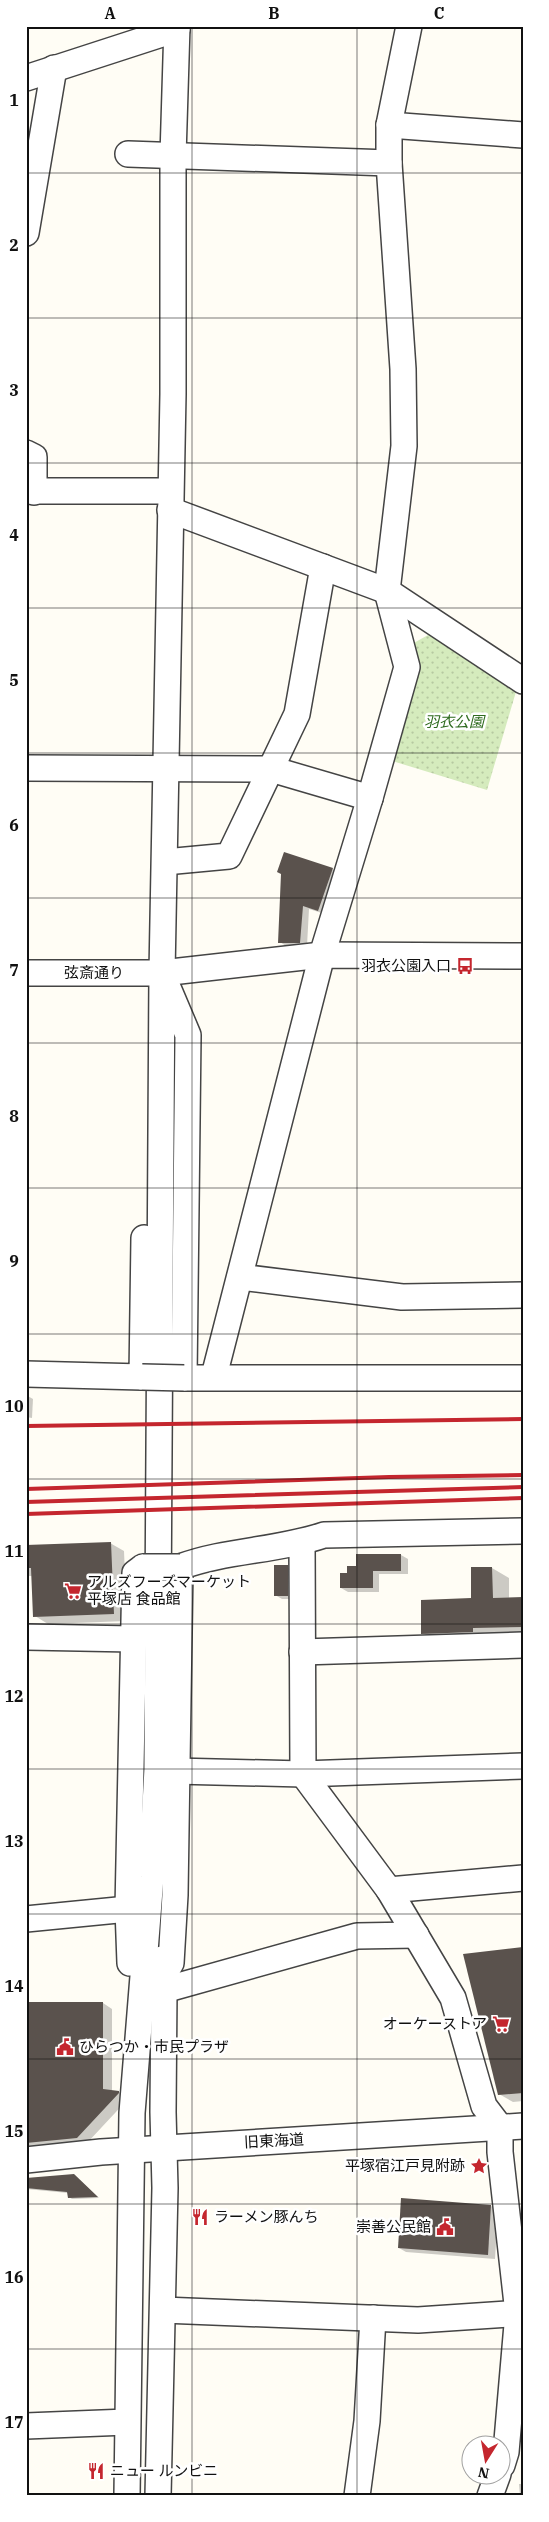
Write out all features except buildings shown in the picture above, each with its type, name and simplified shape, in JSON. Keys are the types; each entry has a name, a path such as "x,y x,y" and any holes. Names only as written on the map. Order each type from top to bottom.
{"street":[{"path":"214,1376 322,955 370,798 407,667 387,591 404,446 403,369 389,163 389,125 409,26"},
{"path":"26,78 177,28 173,156 173,394 162,974 157,1750 151,1877 134,2070"},
{"path":"26,233 30,187 54,68"},
{"path":"389,125 523,135"},
{"path":"128,154 389,163"},
{"path":"26,453 34,457 30,492 170,500 323,567 387,591 523,681"},
{"path":"164,862 229,856 297,714 323,567"},
{"path":"26,768 271,769 370,798"},
{"name":"弦斎通り","path":"26,973 162,974 322,955 523,956"},
{"path":"142,1377 148,1011 162,974"},
{"path":"162,974 188,1034 184,1378"},
{"path":"240,1277 402,1297 523,1295"},
{"path":"26,1374 184,1378 214,1376 523,1378"},
{"path":"127,2496 134,2070 128,1909 135,1573 144,1567 180,1567 206,1559 302,1542 324,1536 523,1531"},
{"path":"302,1542 303,1774 390,1890 453,1998 484,2106 511,2127 500,2152 520,2313 508,2434"},
{"path":"164,1983 171,1963 174,1895 180,1567"},
{"path":"26,1638 133,1639"},
{"path":"302,1652 523,1645"},
{"path":"175,1771 303,1774 523,1766"},
{"path":"26,1919 128,1909 135,1906 151,1877"},
{"path":"151,1877 164,1983 163,2310 158,2496"},
{"path":"390,1890 523,1878"},
{"path":"164,1983 357,1936 416,1935"},
{"name":"旧東海道","path":"26,2160 133,2150 511,2127"},
{"path":"163,2310 418,2320 520,2313"},
{"path":"357,2496 367,2421 373,2318"},
{"path":"26,2426 127,2422"},
{"path":"490,2496 494,2484"}],"green space":[{"name":"羽衣公園","path":"437,630 518,685 487,790 389,760 412,644"}],"railway":[{"path":"26,1426 523,1419"},
{"path":"26,1489 389,1477 523,1475"},
{"path":"26,1502 523,1487"},
{"path":"26,1514 523,1498"}],"place":[{"name":"羽衣公園入口","path":"465,966"},
{"name":"アルズフーズマーケット 平塚店 食品館","path":"73,1591"},
{"name":"オーケーストア","path":"501,2024"},
{"name":"ひらつか・市民プラザ","path":"65,2047"},
{"name":"平塚宿江戸見附跡","path":"479,2166"},
{"name":"ラーメン豚んち","path":"200,2217"},
{"name":"崇善公民館","path":"445,2227"},
{"name":"ニュー ルンビニ","path":"96,2471"}]}
